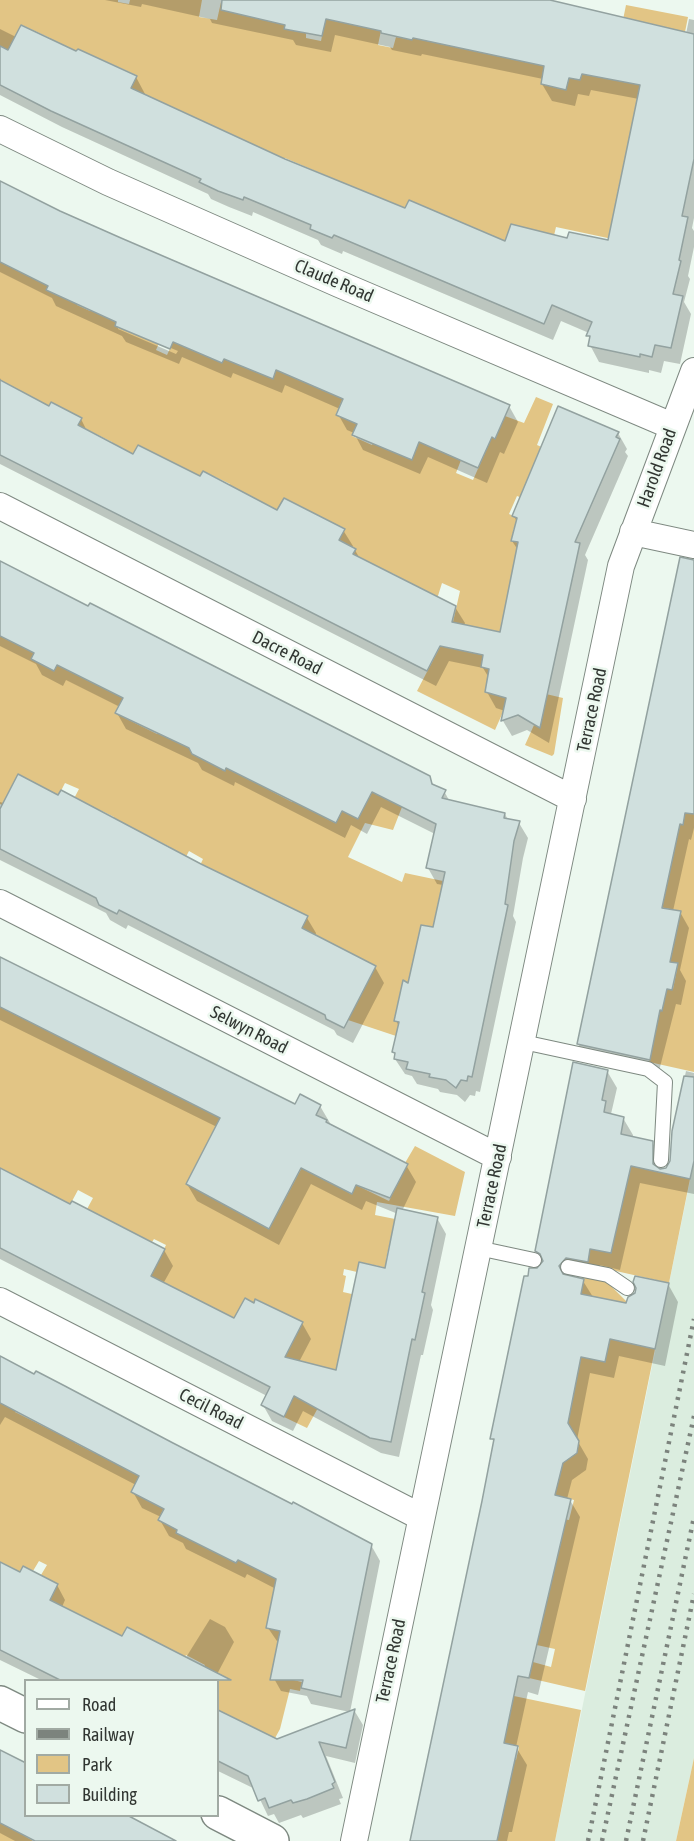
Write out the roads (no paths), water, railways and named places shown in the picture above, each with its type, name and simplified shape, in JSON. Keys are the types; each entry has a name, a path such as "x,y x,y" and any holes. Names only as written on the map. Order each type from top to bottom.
{"main road":[{"path":"0,1703 24,1715"},
{"path":"219,1814 272,1841"}],"street":[{"name":"Claude Road","path":"0,129 108,182 339,284 672,426"},
{"name":"Harold Road","path":"633,532 694,371"},
{"name":"Dacre Road","path":"0,506 573,800"},
{"path":"633,532 694,545"},
{"name":"Terrace Road","path":"354,1841 621,566 633,532"},
{"name":"Selwyn Road","path":"0,903 498,1157"},
{"name":"Cecil Road","path":"0,1301 421,1517"}],"lane":[{"path":"523,1042 648,1068 664,1082 661,1160"},
{"path":"478,1248 534,1260"},
{"path":"568,1267 608,1275 627,1288"}],"railway":[{"path":"588,1841 694,1319"},
{"path":"602,1841 694,1416"},
{"path":"626,1841 694,1517"},
{"path":"643,1841 694,1594"}]}
